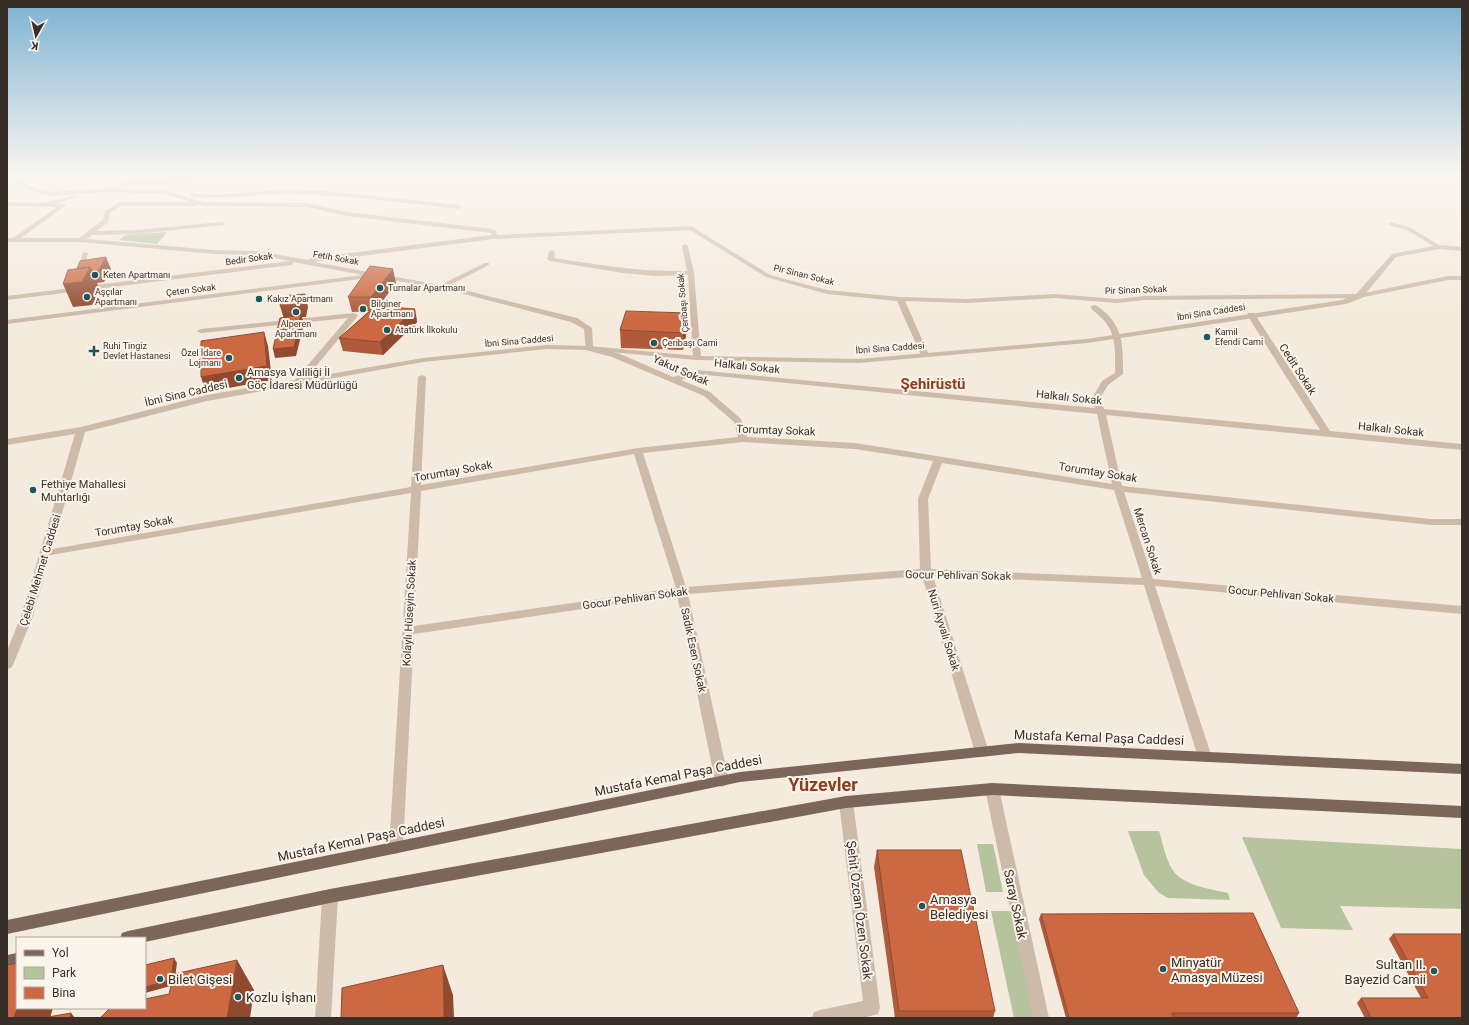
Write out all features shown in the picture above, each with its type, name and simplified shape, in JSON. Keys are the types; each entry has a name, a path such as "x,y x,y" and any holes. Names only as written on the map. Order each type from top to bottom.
{"main road":[{"name":"Mustafa Kemal Paşa Caddesi","path":"7,927 740,777 1019,748 1462,770"},
{"path":"138,937 330,896 846,802 992,789 1462,812"}],"street":[{"path":"10,240 37,222"},
{"path":"80,240 105,222"},
{"name":"Pir Sinan Sokak","path":"410,222 492,231 494,232 494,237 691,228 768,276 827,292 900,299 967,302 1055,296 1117,301 1145,298 1359,296"},
{"path":"90,233 136,232 222,224"},
{"path":"1391,224 1409,229 1439,247"},
{"name":"Bedir Sokak","path":"7,298 494,237"},
{"name":"Fetih Sokak","path":"10,240 80,240 214,252 257,253 302,261 441,287 574,320 588,328 589,348"},
{"path":"80,240 89,244"},
{"name":"Çeribaşı Sokak","path":"685,246 691,273 697,358"},
{"path":"1359,296 1394,255 1439,247 1462,249"},
{"path":"552,252 550,259 623,271 655,274 691,273"},
{"path":"75,290 85,253"},
{"path":"441,287 487,264"},
{"name":"Çeten Sokak","path":"7,322 377,275"},
{"path":"1359,296 1448,278 1462,278"},
{"name":"İbni Sina Caddesi","path":"81,430 207,398 422,360 547,347 589,348 697,358 859,361 1087,341 1343,302 1359,296"},
{"path":"900,299 925,355"},
{"path":"1094,307 1107,317 1115,327 1118,336"},
{"path":"201,331 354,315 298,382"},
{"name":"Cedit Sokak","path":"1251,315 1327,434"},
{"name":"Mercan Sokak","path":"1118,336 1119,374 1105,383 1096,398 1101,412 1118,488 1205,757"},
{"name":"Yakut Sokak","path":"589,348 616,355 708,394 738,421 743,439"},
{"name":"Halkalı Sokak","path":"675,379 697,372 1462,447"},
{"name":"Kolaylı Hüseyin Sokak","path":"396,848 422,377"},
{"path":"7,442 81,430"},
{"name":"Çelebi Mehmet Caddesi","path":"7,665 27,616 81,430"},
{"name":"Torumtay Sokak","path":"45,553 638,451 743,439 855,446 1118,488 1431,522 1462,522"},
{"name":"Sadık Esen Sokak","path":"638,451 682,591 722,781"},
{"name":"Nuri Ayvalı Sokak","path":"939,459 923,499 926,572 982,752"},
{"name":"Gocur Pehlivan Sokak","path":"408,631 682,591 926,572 1148,582 1462,610"},
{"name":"Saray Sokak","path":"992,789 1041,1018"},
{"name":"Şehit Özcan Özen Sokak","path":"846,802 873,1013"},
{"path":"323,1018 330,896"},
{"path":"820,1018 873,1013"}],"green space":[{"path":"167,232 157,244 119,240 126,235"},
{"path":"1128,831 1159,831 1168,861 1177,875 1195,885 1228,893 1230,900 1168,898 1158,892 1144,875"},
{"path":"1242,837 1462,849 1462,909 1340,906 1353,930 1281,928"},
{"path":"977,844 993,844 1003,892 986,892"},
{"path":"991,911 1012,911 1034,1018 1014,1018"}],"building":[{"path":"106,257 99,270 92,271 90,267 77,269 80,261"},
{"path":"370,266 393,269 371,297 348,297"},
{"path":"90,267 82,282 63,284 68,270"},
{"path":"305,294 302,304 280,306 282,296"},
{"path":"376,306 415,309 380,342 339,338"},
{"path":"626,311 687,313 683,333 620,330"},
{"path":"301,315 294,347 273,349 280,318"},
{"path":"264,332 267,366 201,377 201,341"},
{"name":"Amasya Belediyesi","path":"877,850 961,850 995,1011 899,1011"},
{"name":"Minyatür Amasya Müzesi","path":"1253,913 1299,1013 1172,1013 1173,1018 1069,1018 1041,914"},
{"name":"Sultan II. Bayezid Camii","path":"1393,934 1462,934 1462,1018 1371,1018 1361,998 1428,998"},
{"name":"Bilet Gişesi","path":"174,958 171,980 146,987 146,965"},
{"path":"237,960 227,1018 100,1018 109,1009 146,1009 146,999 169,994 174,974"},
{"path":"16,963 17,1009 14,1018 7,1018 7,965"},
{"path":"443,965 444,1018 341,1018 342,988"},
{"path":"71,1013 70,1018 42,1018"}],"place":[{"name":"Keten Apartmanı","path":"95,275"},
{"name":"Turnalar Apartmanı","path":"380,288"},
{"name":"Aşçılar Apartmanı","path":"87,297"},
{"name":"Kakız Apartmanı","path":"259,299"},
{"name":"Bilginer Apartmanı","path":"363,309"},
{"name":"Alperen Apartmanı","path":"296,312"},
{"name":"Atatürk İlkokulu","path":"387,330"},
{"name":"Kamil Efendi Cami","path":"1207,337"},
{"name":"Çeribaşı Cami","path":"654,343"},
{"name":"Ruhi Tingiz Devlet Hastanesi","path":"94,351"},
{"name":"Özel İdare Lojmanı","path":"229,358"},
{"name":"Amasya Valiliği İl Göç İdaresi Müdürlüğü","path":"239,378"},
{"name":"Fethiye Mahallesi Muhtarlığı","path":"33,490"},
{"name":"Amasya Belediyesi","path":"922,906"},
{"name":"Minyatür Amasya Müzesi","path":"1163,969"},
{"name":"Sultan II. Bayezid Camii","path":"1434,971"},
{"name":"Bilet Gişesi","path":"160,979"},
{"name":"Kozlu İşhanı","path":"238,997"}],"district":[{"name":"Şehirüstü","path":"933,384"},
{"name":"Yüzevler","path":"823,785"}]}
